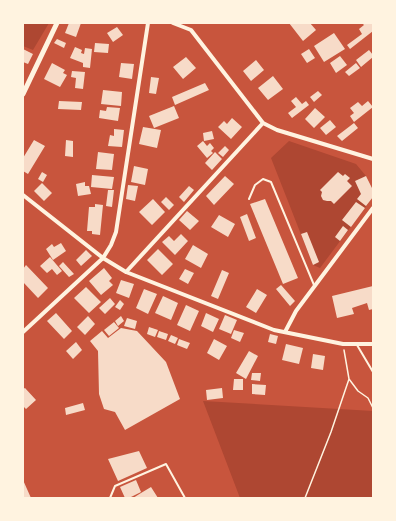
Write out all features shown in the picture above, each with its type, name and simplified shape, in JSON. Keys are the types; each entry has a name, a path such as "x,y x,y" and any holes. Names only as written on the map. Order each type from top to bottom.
{"street":[{"path":"23,94 57,23"},
{"path":"23,332 103,258 111,246 116,232 148,23"},
{"path":"173,23 191,30 263,123 277,130 373,159"},
{"path":"126,272 263,123"},
{"path":"23,194 103,258 126,272 274,330 343,344 373,344"},
{"path":"285,332 296,311 373,208"}],"lane":[{"path":"249,199 256,185 263,179 271,182 315,286"},
{"path":"357,345 373,372"},
{"path":"110,498 115,486 166,464 185,498"}],"path":[{"path":"343,344 349,379 358,391 368,398 373,408"},
{"path":"305,498 331,432 349,379"}],"shaded area":[{"path":"23,23 49,23 33,50 23,46"},
{"path":"289,141 356,164 366,176 373,190 373,197 320,268 313,265 271,158"},
{"path":"203,401 373,411 373,498 240,498"}],"building":[{"path":"69,23 81,23 76,37 65,33"},
{"path":"289,23 310,23 316,30 303,41"},
{"path":"362,23 373,23 373,31 350,49 347,45 362,34 359,29 364,25"},
{"path":"117,27 123,35 113,42 107,33"},
{"path":"334,33 345,49 324,62 314,46"},
{"path":"57,39 66,43 64,48 54,43"},
{"path":"95,43 109,44 108,53 94,52"},
{"path":"75,47 82,50 81,53 84,54 85,48 92,49 90,68 83,67 83,63 70,58"},
{"path":"23,49 33,54 28,64 23,62"},
{"path":"309,49 315,58 307,63 301,54"},
{"path":"369,50 373,57 361,67 356,60"},
{"path":"340,56 347,65 336,73 330,63"},
{"path":"186,57 196,68 183,79 173,67"},
{"path":"256,60 264,70 251,81 243,71"},
{"path":"52,63 65,70 63,73 67,75 60,87 44,79"},
{"path":"121,63 134,64 132,79 119,77"},
{"path":"356,63 360,68 349,76 345,72"},
{"path":"72,71 85,72 83,89 75,88 76,78 71,77"},
{"path":"273,76 283,89 268,100 258,88"},
{"path":"151,77 159,78 156,94 149,93"},
{"path":"205,83 209,90 175,105 172,97"},
{"path":"103,90 122,92 121,106 101,104"},
{"path":"318,91 322,95 314,102 310,97"},
{"path":"296,97 302,104 306,101 309,105 292,118 288,113 296,107 291,101"},
{"path":"59,101 82,102 81,110 58,109"},
{"path":"368,101 373,107 354,122 350,116 354,113 350,108 358,102 362,106"},
{"path":"174,106 179,118 154,128 149,116"},
{"path":"107,107 120,108 118,121 99,118 100,110 106,111"},
{"path":"315,108 325,117 314,128 305,119"},
{"path":"232,118 242,127 231,139 218,127 224,121 227,124"},
{"path":"330,120 336,127 326,135 320,128"},
{"path":"354,123 358,128 342,141 337,136"},
{"path":"143,127 161,130 157,148 139,144"},
{"path":"114,129 124,130 122,147 108,146 110,135 114,136"},
{"path":"212,131 214,139 204,141 203,133"},
{"path":"34,140 45,146 28,174 23,171 23,158"},
{"path":"66,140 73,141 73,157 65,156"},
{"path":"203,141 207,146 210,143 214,148 211,151 213,153 207,158 197,146"},
{"path":"225,146 229,150 223,157 218,153"},
{"path":"98,152 114,154 112,170 96,169"},
{"path":"215,152 222,159 212,170 205,163"},
{"path":"134,166 148,169 145,185 131,182"},
{"path":"42,172 47,175 43,182 38,179"},
{"path":"338,172 343,176 345,174 350,178 347,181 352,186 334,204 331,201 323,200 321,196 322,192 320,190"},
{"path":"92,175 114,177 112,189 91,187"},
{"path":"225,176 234,184 214,205 206,196"},
{"path":"366,176 373,190 373,197 366,206 357,199 361,194 355,181"},
{"path":"85,182 85,186 89,186 91,194 78,196 76,184"},
{"path":"42,183 52,193 44,201 34,191"},
{"path":"128,185 138,186 135,201 126,199"},
{"path":"189,186 194,190 184,202 179,197"},
{"path":"108,190 114,190 112,207 106,206"},
{"path":"166,197 174,205 169,210 161,202"},
{"path":"153,199 165,212 152,225 139,212"},
{"path":"265,199 298,278 283,284 250,204"},
{"path":"356,202 365,208 351,227 342,220"},
{"path":"95,204 103,205 100,235 92,234 92,231 87,231 89,207 95,207"},
{"path":"187,211 199,221 190,230 179,220"},
{"path":"247,214 256,238 249,241 240,217"},
{"path":"219,215 235,224 228,237 211,227"},
{"path":"343,226 348,230 340,241 335,237"},
{"path":"307,232 319,262 313,265 301,234"},
{"path":"181,234 188,241 175,255 162,242 169,236 174,241"},
{"path":"61,243 66,251 53,260 46,249 52,244 54,247"},
{"path":"193,245 208,254 201,268 185,259"},
{"path":"158,249 173,264 162,275 147,260"},
{"path":"86,250 92,256 81,266 76,260"},
{"path":"50,257 62,271 57,275 52,269 47,273 40,266"},
{"path":"63,262 74,274 69,277 59,266"},
{"path":"26,265 48,288 38,298 23,282 23,269"},
{"path":"104,268 112,278 109,281 113,285 101,295 89,281"},
{"path":"185,269 194,273 188,284 179,279"},
{"path":"222,270 229,273 218,299 211,296"},
{"path":"121,280 134,284 129,298 116,293"},
{"path":"281,285 295,301 290,306 276,289"},
{"path":"373,286 373,309 369,310 367,303 352,308 354,314 337,318 332,296"},
{"path":"86,287 101,302 89,313 74,298"},
{"path":"144,289 157,294 148,314 136,308"},
{"path":"257,289 267,295 256,313 246,307"},
{"path":"163,296 178,303 171,320 155,313"},
{"path":"110,298 115,304 105,314 99,308"},
{"path":"120,300 124,304 120,310 115,307"},
{"path":"186,305 199,311 190,331 177,325"},
{"path":"56,313 72,331 64,339 47,321"},
{"path":"206,313 219,319 213,332 201,326"},
{"path":"225,315 237,320 231,334 219,329"},
{"path":"88,316 95,324 85,335 77,327"},
{"path":"121,316 124,321 118,326 115,321"},
{"path":"127,318 137,321 135,329 124,326"},
{"path":"114,322 119,328 109,336 104,330"},
{"path":"149,327 158,330 155,337 147,334"},
{"path":"121,328 137,331 166,362 180,399 125,430 115,412 104,409 99,394 98,351 90,341 102,331 108,338"},
{"path":"234,330 244,333 240,342 231,338"},
{"path":"159,331 168,334 166,340 157,337"},
{"path":"270,334 278,336 276,344 268,342"},
{"path":"171,335 178,338 175,344 168,341"},
{"path":"179,339 190,343 187,349 177,345"},
{"path":"214,339 227,346 219,360 207,353"},
{"path":"76,342 82,350 73,359 66,351"},
{"path":"286,344 303,348 299,364 282,360"},
{"path":"249,351 258,356 246,379 236,373"},
{"path":"313,354 325,356 323,370 311,368"},
{"path":"252,373 261,373 260,381 251,380"},
{"path":"234,379 243,379 243,390 233,390"},
{"path":"252,384 266,385 265,395 252,394"},
{"path":"25,388 36,400 26,409 23,406 23,389"},
{"path":"222,388 223,398 207,400 206,390"},
{"path":"83,403 85,410 66,415 65,408"},
{"path":"139,451 147,468 118,481 108,459"},
{"path":"23,480 31,498 23,498"},
{"path":"136,480 141,492 129,498 125,498 120,487"},
{"path":"151,487 158,498 133,498 141,493"}]}
